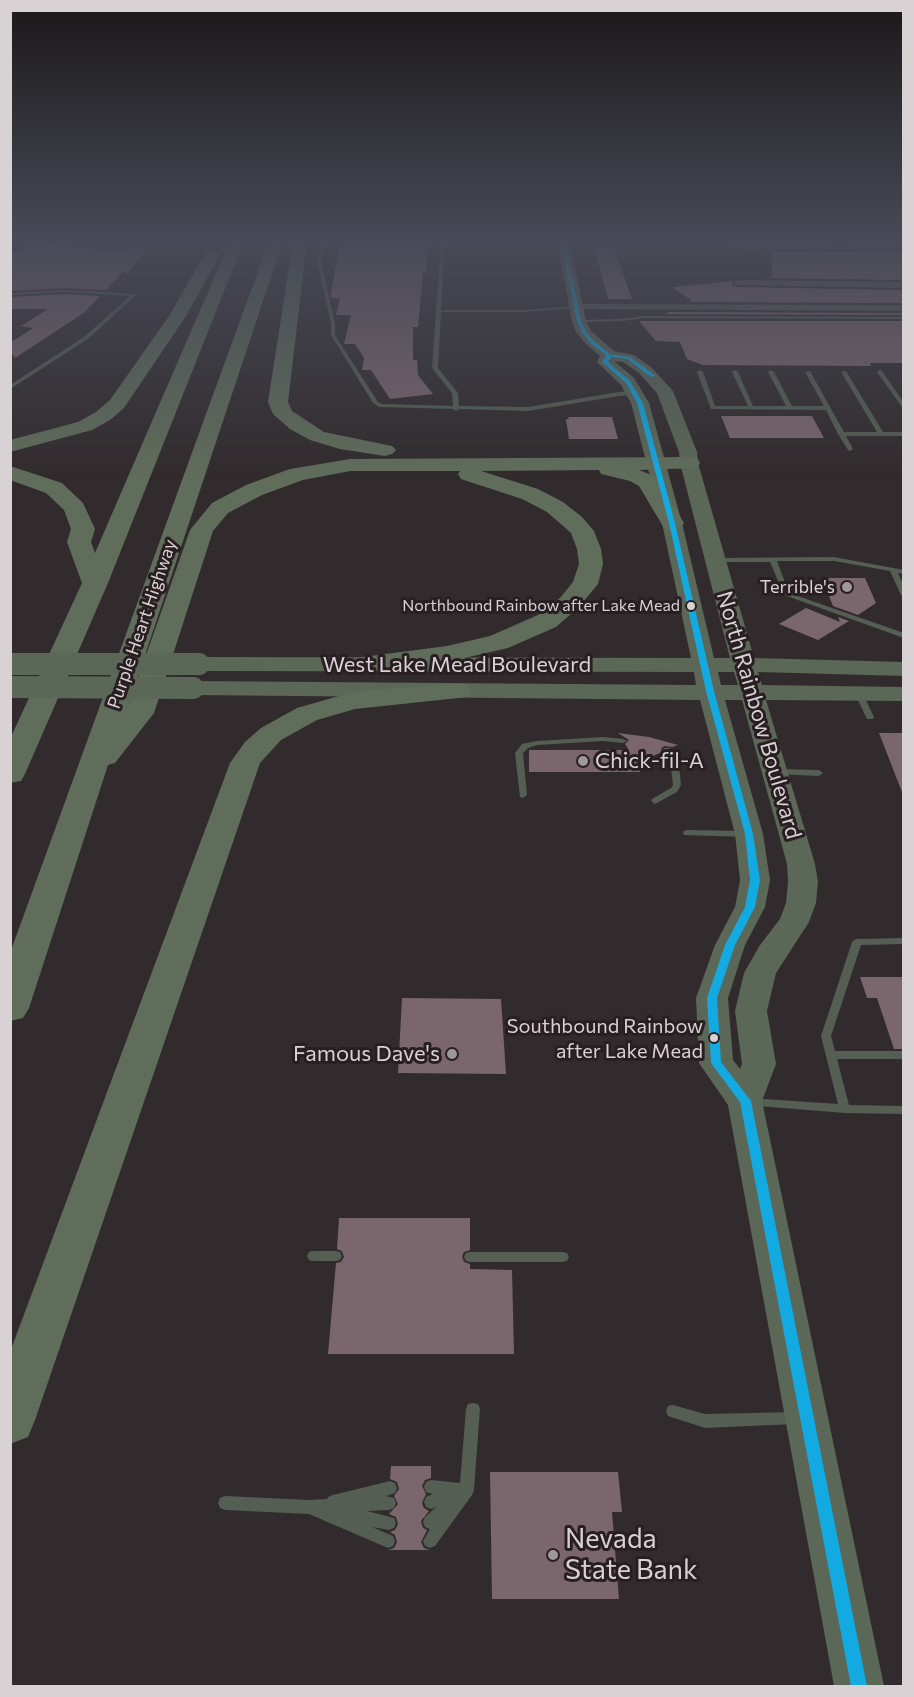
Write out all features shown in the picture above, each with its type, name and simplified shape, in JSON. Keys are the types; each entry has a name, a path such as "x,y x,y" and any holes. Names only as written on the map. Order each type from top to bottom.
{"highway":[{"path":"10,446 85,426 103,416 117,404 174,320"},
{"path":"10,774 95,583 204,320"},
{"name":"Purple Heart Highway","path":"10,1008 248,320"},
{"path":"289,320 278,402 284,414 297,425 317,436 340,443 392,451 688,457"},
{"path":"89,775 140,713 197,540 220,508 254,490 288,477 322,469 391,463 590,463 654,457"},
{"path":"590,463 638,476 648,482 672,523"},
{"path":"208,522 247,498 285,483 346,471 404,468 456,472 502,483 555,507 582,531 591,556 585,584 569,603 547,621 516,636 480,648 357,665"},
{"path":"10,472 54,488 75,507 83,530 79,542 95,583"},
{"path":"10,1420 245,763 256,748 271,734 307,714 353,701 458,691"}],"main road":[{"name":"North Rainbow Boulevard","path":"581,320 592,342 609,355 628,358 653,377 665,391 688,457 751,692 801,864 803,882 801,903 794,922 771,953 760,973 752,1011 759,1064 745,1101"},
{"name":"North Rainbow Boulevard","path":"609,355 605,362 628,382 636,393 672,523 710,692 748,834 755,880 750,907 730,945 712,998 716,1063 745,1101 859,1686"},
{"name":"West Lake Mead Boulevard","path":"10,664 744,665 903,669"},
{"name":"West Lake Mead Boulevard","path":"10,687 903,694"}],"lane":[{"path":"10,388 86,338 106,320"},
{"path":"332,320 333,335 376,403 390,408 528,409 636,393"},
{"path":"438,320 435,368 455,393 456,409"},
{"path":"700,372 713,408 827,408"},
{"path":"735,372 751,408"},
{"path":"771,372 790,408"},
{"path":"808,372 850,449"},
{"path":"844,372 881,434"},
{"path":"880,372 903,408"},
{"path":"841,434 903,434"},
{"path":"715,560 834,559 903,572"},
{"path":"773,560 786,594 903,636"},
{"path":"893,570 903,595"},
{"path":"859,694 870,717"},
{"path":"523,795 519,753 525,746 537,742 603,739 623,741"},
{"path":"655,801 674,790 677,785 674,759 667,750"},
{"path":"775,772 819,773"},
{"path":"687,833 748,834"},
{"path":"844,1109 826,1036 857,942 903,941"},
{"path":"831,1055 903,1055"},
{"path":"745,1101 844,1109 903,1110"},
{"path":"313,1256 336,1256"},
{"path":"470,1257 563,1257"},
{"path":"430,1541 467,1490 473,1409"},
{"path":"673,1411 705,1421 806,1418"},
{"path":"431,1495 467,1490"},
{"path":"430,1522 467,1490"},
{"path":"310,1507 390,1495"},
{"path":"225,1503 310,1507 389,1523"},
{"path":"310,1507 388,1541"}],"building":[{"path":"30,320 73,320 15,358 10,351 10,343 33,328 21,326"},
{"path":"350,320 419,320 418,327 413,327 413,360 417,360 418,375 433,394 390,399 371,370 362,370 364,358 355,344 344,344"},
{"path":"639,321 903,321 903,363 870,363 871,366 703,365 687,359 680,342 656,341"},
{"path":"721,416 812,416 824,438 730,438"},
{"path":"568,417 612,417 618,439 569,439 566,419 569,419"},
{"name":"Terrible's","path":"822,578 865,578 876,603 858,615 833,606"},
{"path":"806,608 840,622 838,617 849,621 818,640 779,624"},
{"name":"Chick-fil-A","path":"618,733 649,737 678,745 664,746 661,749 662,752 638,763 640,772 529,772 529,750 629,750 625,744 629,740"},
{"path":"879,733 903,733 903,792 902,792"},
{"path":"860,977 903,977 903,1049 894,1049 877,998 867,998"},
{"name":"Famous Dave's","path":"402,998 501,999 506,1074 398,1073"},
{"path":"339,1218 470,1218 470,1250 464,1252 462,1256 464,1262 470,1264 470,1269 512,1270 514,1354 328,1354 336,1263 341,1262 344,1257 342,1251 337,1249"},
{"path":"391,1466 431,1466 431,1478 425,1480 422,1486 426,1494 422,1503 429,1511 421,1521 423,1528 427,1530 421,1542 424,1548 430,1550 388,1550 394,1548 397,1542 395,1535 390,1532 395,1530 398,1524 396,1517 389,1514 398,1504 394,1496 399,1489 397,1482 390,1479"},
{"name":"Nevada State Bank","path":"490,1472 618,1472 622,1512 612,1512 619,1599 492,1599"}],"transit line":[{"path":"579,320 592,342 609,355 628,358 653,376"},
{"path":"609,355 605,362 628,382 640,403 672,523 710,691 749,834 755,880 750,907 730,945 712,998 716,1063 745,1101 859,1686"}],"place":[{"name":"Terrible's","path":"847,587"},
{"name":"Northbound Rainbow after Lake Mead","path":"691,606"},
{"name":"Chick-fil-A","path":"583,761"},
{"name":"Southbound Rainbow after Lake Mead","path":"714,1038"},
{"name":"Famous Dave's","path":"452,1054"},
{"name":"Nevada State Bank","path":"553,1555"}]}
